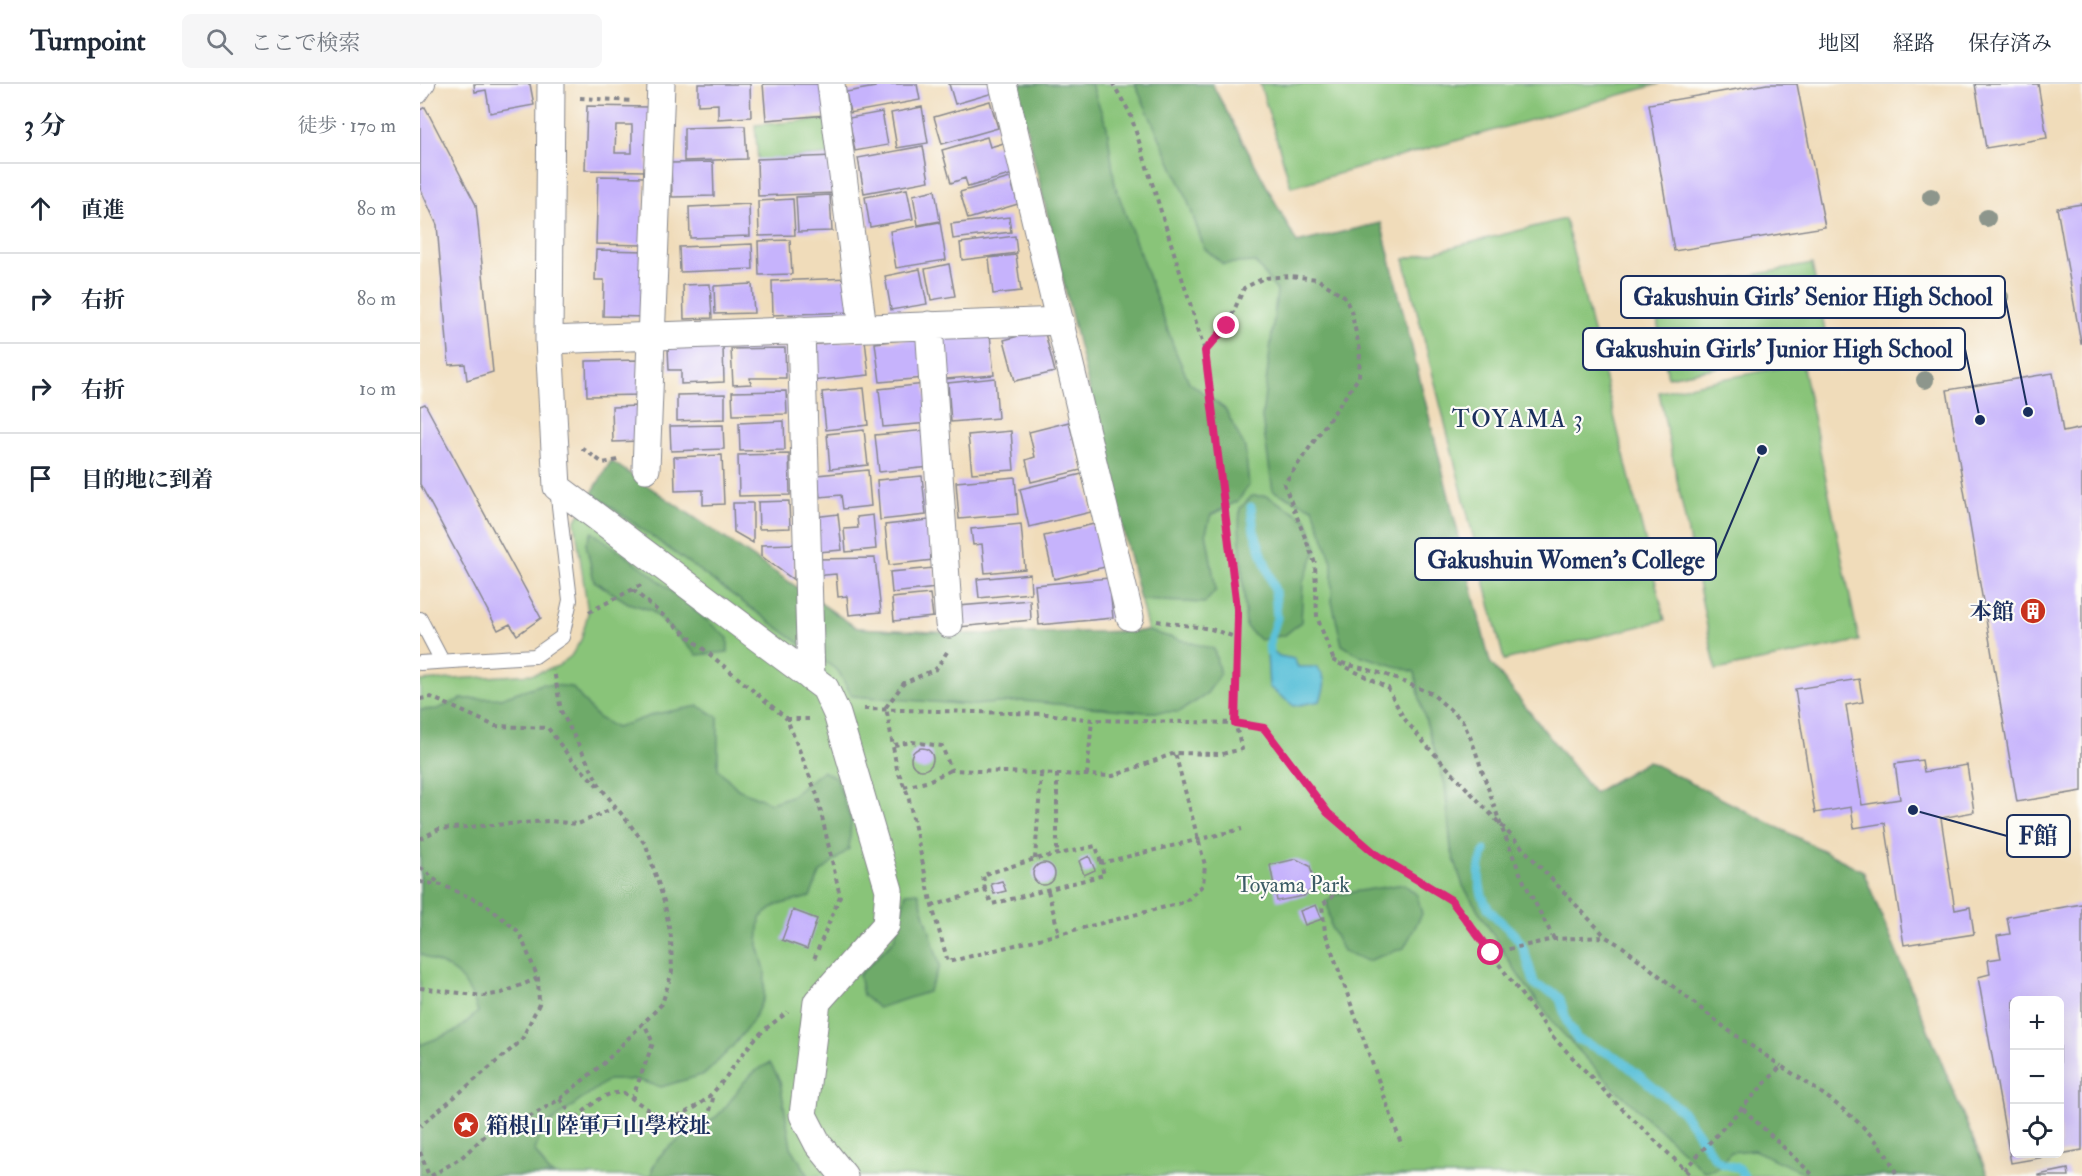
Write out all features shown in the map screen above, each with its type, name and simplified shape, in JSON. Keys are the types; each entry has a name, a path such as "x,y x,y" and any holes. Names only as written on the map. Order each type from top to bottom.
{"street":[{"path":"551,84 549,340 557,487 825,688 837,714 890,890 886,925 816,1002 803,1115 818,1144 844,1176"},
{"path":"831,84 863,328"},
{"path":"1003,84 1130,617"},
{"path":"635,467 651,337 660,93"},
{"path":"549,340 1060,321"},
{"path":"929,325 949,624"},
{"path":"801,330 811,678"}],"lane":[{"path":"420,96 428,84"},
{"path":"420,663 535,656 562,637 570,600 557,487"},
{"path":"420,619 442,661"}],"path":[{"path":"904,787 926,783 951,770 1113,776 1175,753 1222,754 1242,749 1235,723 1238,616 1205,351 1130,113 1113,84"},
{"path":"575,98 660,93"},
{"path":"1205,351 1227,326 1244,288 1264,278 1292,276 1317,279 1344,296 1351,311 1360,350 1359,377 1284,484 1315,564 1317,617 1335,661 1388,688 1403,717 1501,826 1606,937 1623,946 1728,1030 1853,1118 1892,1162 1897,1176"},
{"path":"581,437 582,448 603,463 616,460 635,467"},
{"path":"588,613 668,570"},
{"path":"633,590 787,719 816,795 840,896 812,964"},
{"path":"1130,617 1211,629 1238,638"},
{"path":"949,624 947,655 936,669 904,683 886,707 897,769 904,787 948,963 1185,902 1203,885 1204,865 1175,753"},
{"path":"551,645 561,711 601,788"},
{"path":"1335,661 1384,674 1431,693 1462,720 1472,741 1501,826 1522,878 1554,939"},
{"path":"420,699 431,697 495,726 548,728 571,759 601,788 646,845 664,901 671,937 672,972 662,1004 604,1064 561,1098 517,1124 501,1130 491,1130 461,1158 430,1176 420,1152"},
{"path":"858,709 886,707 1047,714 1092,720 1235,723 1264,728 1328,813 1378,856 1451,900 1554,1038 1692,1176"},
{"path":"787,719 810,719"},
{"path":"1087,775 1092,720"},
{"path":"894,745 912,742 942,746 951,770"},
{"path":"1035,859 1041,774"},
{"path":"1056,774 1057,854"},
{"path":"420,839 439,829 549,821 578,824 616,807"},
{"path":"1101,862 1242,829"},
{"path":"1096,846 1104,875 992,904 985,890 983,875 1057,854 1096,846"},
{"path":"420,867 442,885 484,904 519,932 538,978 539,1004 521,1041 420,1126"},
{"path":"420,882 442,885"},
{"path":"932,906 985,890"},
{"path":"1048,891 1059,934"},
{"path":"1334,894 1322,905 1325,932 1402,1146"},
{"path":"1491,953 1554,939 1606,937"},
{"path":"420,988 483,996 502,993 538,978"},
{"path":"561,1098 575,1119 610,1093 624,1093 662,1119 683,1116 714,1094 756,1037 794,1007 816,1002"},
{"path":"632,1099 654,1043 644,1023"},
{"path":"1684,1170 1781,1066"},
{"path":"710,1111 714,1094"},
{"path":"1743,1109 1814,1176"}],"green space":[{"name":"Toyama Park","path":"1016,84 1212,84 1297,243 1381,223 1490,663 1594,793 1648,761 1863,871 1988,1176 420,1176 420,681 534,674 558,666 571,656 581,640 588,613 575,522 611,461 857,628 968,634 1148,631"},
{"path":"1016,84 1091,84 1107,127 1115,185 1175,350 1189,382 1225,409 1245,448 1249,485 1238,501 1211,515 1206,532 1216,590 1205,603 1140,600"},
{"path":"1135,84 1212,84 1297,243 1381,223 1490,662 1594,793 1648,761 1863,871 1988,1176 1810,1176 1754,1150 1731,1152 1716,1169 1704,1171 1609,1083 1555,1025 1518,975 1463,886 1451,849 1445,785 1421,705 1415,672 1359,655 1342,645 1332,602 1332,562 1313,508 1273,491 1262,418 1277,291 1255,262 1223,264 1204,248 1186,196"},
{"path":"1260,84 1659,84 1291,187"},
{"path":"829,119 832,154 758,161 755,125"},
{"path":"1565,219 1665,620 1504,660 1404,259"},
{"path":"1812,264 1828,346 1668,377 1652,294"},
{"path":"1802,363 1859,641 1716,670 1659,392"},
{"path":"611,461 857,628 968,634 1148,631 1214,649 1220,674 1206,695 1179,712 1145,712 1023,701 974,705 852,696 838,671 592,493"},
{"path":"1252,496 1267,496 1307,519 1317,549 1303,582 1301,622 1285,635 1260,640 1246,627 1239,526 1240,508"},
{"path":"592,532 646,570 728,638 728,652 697,655 651,610 628,603 594,581 586,544"},
{"path":"542,684 572,687 597,717 616,728 655,714 699,706 718,717 718,769 738,789 771,803 791,796 822,771 836,777 851,821 849,849 820,873 810,897 777,905 760,918 758,945 765,970 764,997 752,1022 732,1047 705,1074 661,1087 637,1080 608,1080 542,1129 535,1151 549,1173 556,1176 420,1176 420,1045 456,1031 478,1012 471,994 460,978 446,967 420,953 420,710 437,709 461,699 500,698"},
{"path":"1404,884 1417,895 1422,914 1404,948 1367,961 1343,951 1331,928 1327,901 1334,895"},
{"path":"918,892 940,966 928,992 878,1008 863,995 859,975 894,940 906,893"},
{"path":"770,1063 780,1081 791,1147 809,1176 651,1176 654,1165 668,1148 718,1115 745,1080"}],"water":[{"path":"1273,651 1279,656 1294,659 1298,667 1317,667 1323,676 1324,683 1320,701 1294,706 1269,687 1267,654"}],"building":[{"path":"474,84 530,84 534,105 490,113 486,90 475,92"},
{"path":"698,84 750,84 751,117 718,119 718,104 698,105"},
{"path":"763,84 825,84 828,115 766,120"},
{"path":"875,84 917,84 920,100 850,113 846,92 875,87"},
{"path":"949,84 990,84 993,93 955,104"},
{"path":"1767,84 1797,84 1825,227 1674,251 1649,104"},
{"path":"1975,84 2038,84 2047,138 1986,148"},
{"path":"990,101 998,128 942,144 934,117"},
{"path":"587,106 649,107 647,171 585,170","holes":["616,125 632,125 632,153 615,153"]},
{"path":"425,107 476,205 493,372 467,380 465,364 449,365 437,225 420,188 420,110"},
{"path":"922,107 928,143 897,148 891,113"},
{"path":"882,112 888,145 855,151 849,118"},
{"path":"745,126 747,159 684,161 684,128"},
{"path":"987,137 990,147 1004,143 1013,174 968,187 965,178 951,183 942,150"},
{"path":"923,146 929,181 864,193 858,158"},
{"path":"834,156 835,193 758,196 757,159"},
{"path":"713,162 714,196 672,197 671,163"},
{"path":"598,176 644,177 642,245 596,244"},
{"path":"1010,178 1018,204 968,219 960,192"},
{"path":"907,189 913,219 870,227 865,197"},
{"path":"935,190 940,221 918,225 913,195"},
{"path":"830,195 832,231 798,232 796,197"},
{"path":"793,199 795,235 759,236 758,201"},
{"path":"749,204 750,236 690,238 689,207"},
{"path":"2082,204 2082,343 2081,343 2057,208"},
{"path":"1009,217 1011,232 953,239 951,224"},
{"path":"940,222 946,260 896,268 890,231"},
{"path":"1015,236 1017,253 962,260 960,243"},
{"path":"790,240 792,274 759,275 758,241"},
{"path":"752,244 753,269 680,272 679,247"},
{"path":"596,250 647,251 646,317 603,316 604,280 595,280"},
{"path":"1016,255 1021,291 993,294 989,258"},
{"path":"949,264 955,296 931,300 925,269"},
{"path":"920,269 927,304 891,310 885,276"},
{"path":"850,278 851,312 773,315 772,281"},
{"path":"710,284 712,318 684,319 683,285"},
{"path":"752,284 754,313 715,314 714,286"},
{"path":"1044,329 1055,372 1015,381 1004,340"},
{"path":"990,334 994,375 946,379 942,338"},
{"path":"920,338 925,378 880,382 875,343"},
{"path":"865,340 869,375 811,381 808,345"},
{"path":"723,347 724,382 681,384 681,370 669,370 668,348"},
{"path":"785,348 786,378 750,378 751,384 733,385 731,349"},
{"path":"640,360 642,395 587,396 586,361"},
{"name":"本館","path":"2053,373 2063,432 2082,428 2082,791 2017,802 1947,390"},
{"path":"995,378 998,418 951,422 948,383"},
{"path":"925,384 929,423 883,427 879,389"},
{"path":"864,388 868,425 826,430 822,392"},
{"path":"786,391 787,414 733,415 732,392"},
{"path":"725,394 725,419 677,421 677,395"},
{"path":"425,404 541,618 517,635 510,624 498,630 420,484 420,406"},
{"path":"638,406 639,441 613,442 612,407"},
{"path":"784,421 785,450 740,451 739,423"},
{"path":"1069,422 1081,470 1031,482 1026,460 1035,457 1029,432"},
{"path":"723,425 724,449 671,451 670,426"},
{"path":"864,430 868,465 830,469 827,434"},
{"path":"927,430 931,467 879,472 875,435"},
{"path":"1011,431 1014,470 972,473 968,435"},
{"path":"789,454 790,495 739,496 738,455"},
{"path":"722,455 724,504 703,505 703,490 675,491 674,457"},
{"path":"868,470 871,506 843,509 841,495 820,497 817,475"},
{"path":"1082,474 1091,512 1029,527 1020,489"},
{"path":"922,476 926,515 880,520 877,480"},
{"path":"1015,477 1018,514 959,519 956,482"},
{"path":"789,501 790,528 759,529 758,502"},
{"path":"733,503 753,503 753,543 734,532"},
{"path":"838,514 842,550 818,552 814,517"},
{"path":"873,515 876,549 846,552 844,529 858,528 857,517"},
{"path":"929,520 933,560 889,565 885,525"},
{"path":"1021,524 1025,569 985,573 982,544 973,545 971,529"},
{"path":"1094,524 1105,567 1054,579 1044,536"},
{"path":"795,544 794,580 761,556 761,545"},
{"path":"875,558 881,612 849,615 847,596 838,597 836,574 814,576 816,559"},
{"path":"934,568 936,588 892,593 890,572"},
{"path":"1030,574 1031,593 979,598 977,579"},
{"path":"1109,578 1113,618 1039,625 1035,585"},
{"path":"930,594 933,617 894,621 892,598"},
{"path":"1030,600 1031,620 959,627 958,606"},
{"path":"1859,679 1863,702 1846,705 1862,805 1900,799 1895,764 1922,760 1924,772 1967,765 1974,812 1941,818 1955,910 1970,907 1974,934 1904,945 1885,823 1854,828 1851,807 1815,813 1795,689"},
{"path":"918,748 926,748 933,755 933,763 926,770 918,770 911,763 911,755"},
{"path":"1089,856 1095,870 1084,875 1079,861"},
{"path":"1296,859 1310,866 1315,886 1304,896 1277,901 1270,865"},
{"path":"1044,863 1052,866 1055,874 1052,882 1044,885 1036,882 1033,874 1036,866"},
{"path":"1002,881 1006,891 994,894 991,884"},
{"path":"2082,904 2082,1150 2064,1153 2064,996 2010,996 2010,1157 1978,977 1990,974 1988,960 2001,958 1997,936 2010,934 2007,917"},
{"path":"1316,905 1322,919 1305,925 1300,911"},
{"path":"793,910 817,919 807,949 782,940"},
{"path":"2010,1158 2039,1158 2011,1163"},
{"path":"2068,1169 2069,1176 2038,1176 2038,1175"}],"waterway":[{"path":"1251,507 1254,531 1275,591 1277,618 1269,643 1270,653"},
{"path":"1485,851 1479,875 1484,901 1520,942 1535,985 1554,993 1560,999 1567,1022 1577,1039 1618,1058 1682,1111 1715,1158 1723,1164 1739,1168 1744,1176"}],"place":[{"name":"Gakushuin Girls' Senior High School","path":"2028,412"},
{"name":"Gakushuin Girls' Junior High School","path":"1980,420"},
{"name":"Gakushuin Women's College","path":"1762,450"},
{"name":"本館","path":"2033,611"},
{"name":"F館","path":"1913,810"},
{"name":"箱根山 陸軍戸山學校址","path":"466,1125"}],"district":[{"name":"TOYAMA 3","path":"1518,419"}],"route":[{"path":"1227,326 1205,351 1238,616 1235,723 1264,728 1328,813 1378,856 1451,900 1491,953"}]}
